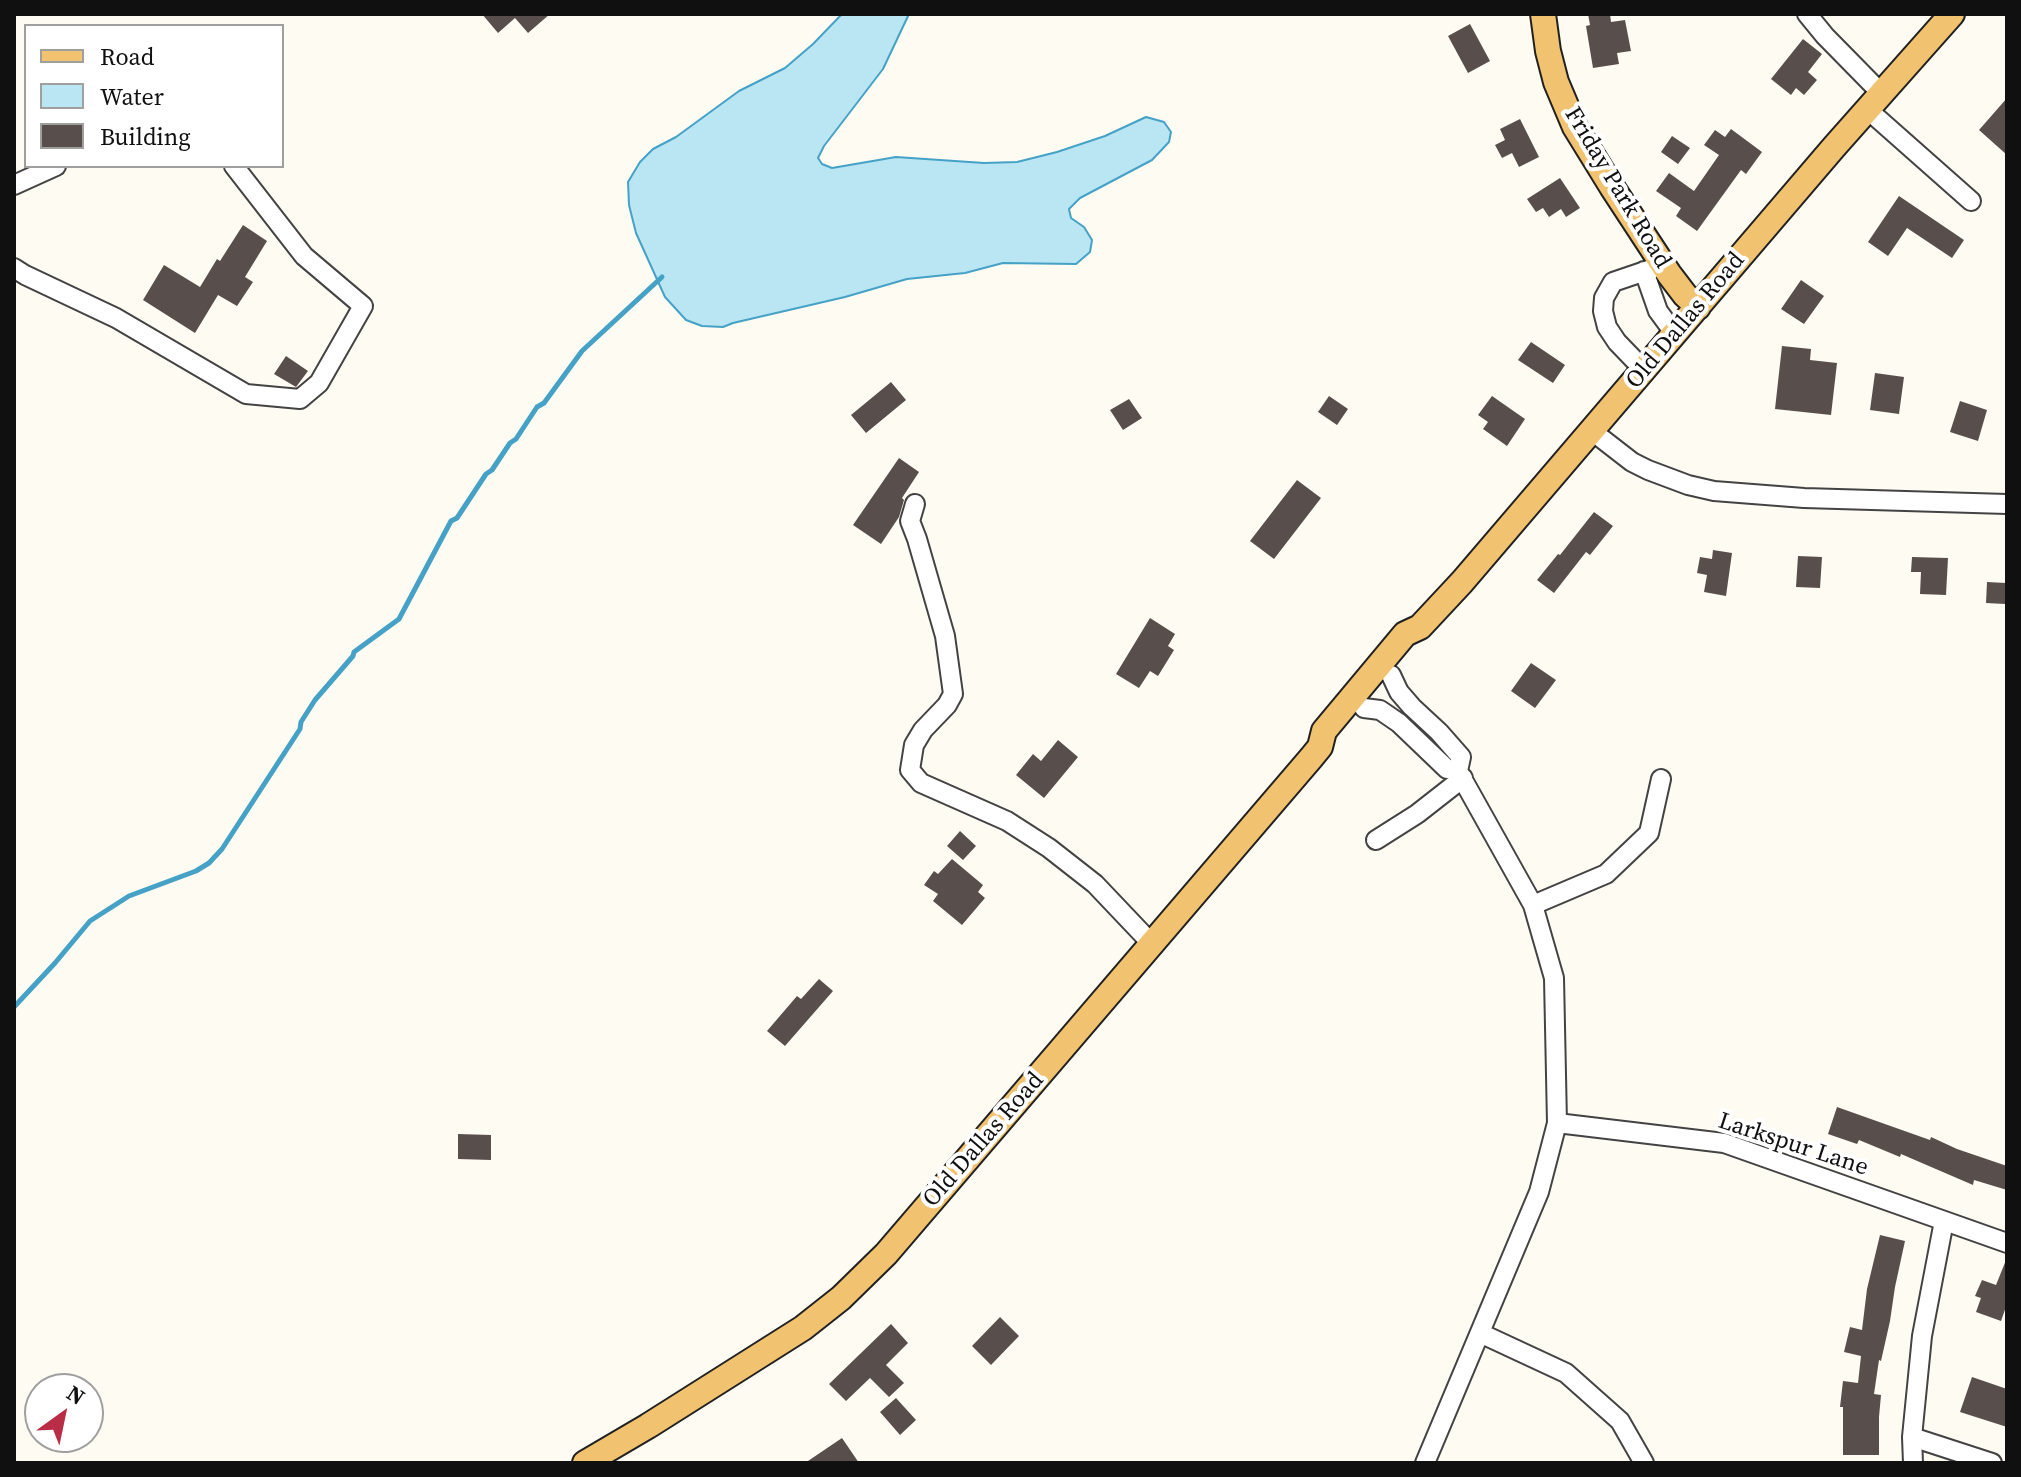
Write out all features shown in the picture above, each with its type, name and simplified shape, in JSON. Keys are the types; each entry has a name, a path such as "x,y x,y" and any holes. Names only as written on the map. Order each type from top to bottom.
{"main road":[{"name":"Friday Park Road","path":"1543,14 1556,82 1575,127 1612,187 1653,268 1698,307"},
{"name":"Old Dallas Road","path":"585,1463 776,1347 841,1298 886,1254 1320,747 1324,731 1405,634 1420,627 1462,582 1952,14"},
{"name":"Old Dallas Road","path":"1320,747 1333,742 1364,708 1416,645 1420,627"}],"street":[{"path":"1807,14 1874,101 1971,201"},
{"path":"14,185 52,168"},
{"path":"14,268 116,318 246,394 300,399 319,383 363,306 304,256 236,168"},
{"path":"1644,370 1607,327 1604,298 1613,282 1653,268 1658,311 1675,334"},
{"path":"1592,431 1632,462 1648,470 1714,491 1804,498 2007,504"},
{"path":"915,504 910,521 945,636 953,694 914,745 910,770 921,783 1007,821 1049,848 1095,884 1152,944"},
{"path":"1391,675 1399,692 1461,757 1461,775 1533,905 1554,978 1557,1123 1539,1192 1425,1463"},
{"path":"1364,708 1380,710 1399,723 1447,769 1461,775"},
{"path":"1376,840 1417,814 1461,775"},
{"path":"1533,905 1606,874 1649,833 1661,779"},
{"name":"Larkspur Lane","path":"1557,1123 1724,1143 2007,1243"},
{"path":"1913,1463 1912,1437 1922,1336 1944,1221"},
{"path":"1480,1333 1566,1373 1620,1421 1644,1463"},
{"path":"1912,1437 1992,1463"}],"water":[{"path":"842,14 909,14 883,69 818,158 822,164 832,168 896,157 1017,162 1105,136 1146,117 1164,122 1171,132 1169,142 1152,160 1080,198 1069,209 1071,218 1084,227 1092,240 1090,252 1076,264 1003,263 965,273 907,279 723,327 702,326 686,320 665,297 636,233 629,205 628,182 640,162 653,149 676,137 739,91 785,68"}],"building":[{"path":"482,14 550,14 528,33 515,18 498,33"},
{"path":"1588,14 1610,14 1611,22 1625,20 1631,51 1617,53 1619,64 1593,68 1586,26 1590,25"},
{"path":"1470,24 1490,61 1468,73 1448,36"},
{"path":"1803,39 1822,54 1808,72 1817,80 1804,95 1796,88 1791,95 1771,79"},
{"path":"2007,98 2007,155 1979,130"},
{"path":"1520,119 1539,157 1519,167 1512,153 1502,158 1495,145 1505,140 1500,129"},
{"path":"1731,129 1762,152 1746,174 1741,170 1697,231 1676,216 1681,208 1656,191 1669,173 1694,191 1719,155 1704,145 1715,130 1725,137"},
{"path":"1672,136 1690,148 1678,164 1661,152"},
{"path":"1560,178 1580,208 1566,217 1561,209 1549,217 1543,208 1536,212 1527,199"},
{"path":"1899,196 1964,240 1952,258 1907,228 1888,256 1868,242"},
{"path":"243,225 267,241 245,277 253,282 237,306 218,295 195,333 143,300 164,265 200,287"},
{"path":"1801,280 1824,296 1804,324 1781,309"},
{"path":"1531,342 1565,365 1553,383 1518,360"},
{"path":"1782,346 1811,349 1810,360 1837,363 1831,415 1775,409"},
{"path":"286,356 308,371 296,387 274,374"},
{"path":"1875,373 1904,377 1899,414 1870,410"},
{"path":"891,382 906,400 866,433 851,415"},
{"path":"1329,396 1348,409 1337,425 1318,412"},
{"path":"1492,396 1525,419 1507,446 1483,429 1488,422 1478,415"},
{"path":"1129,399 1142,418 1123,430 1110,410"},
{"path":"1960,401 1987,410 1978,441 1950,432"},
{"path":"899,458 919,472 902,498 899,517 881,544 853,525"},
{"path":"1297,480 1321,498 1274,559 1250,541"},
{"path":"1594,512 1613,526 1590,555 1586,552 1554,593 1537,580"},
{"path":"1713,550 1732,553 1726,596 1704,592 1707,575 1697,573 1700,557 1712,559"},
{"path":"1798,556 1822,557 1820,588 1796,587"},
{"path":"1912,557 1948,558 1946,595 1920,594 1921,572 1911,572"},
{"path":"1987,582 2006,583 2005,604 1986,603"},
{"path":"1150,618 1175,634 1168,646 1174,650 1158,676 1150,671 1139,688 1116,674"},
{"path":"1531,663 1556,680 1535,708 1511,691"},
{"path":"1058,740 1078,757 1044,798 1016,775 1033,754 1041,761"},
{"path":"960,831 976,846 963,860 947,846"},
{"path":"952,859 983,885 978,892 985,898 962,925 933,901 938,894 924,885 934,871 938,874"},
{"path":"819,979 833,991 785,1046 767,1031 797,996 801,999"},
{"path":"1837,1107 1930,1140 1931,1137 2007,1166 2007,1190 1974,1180 1973,1185 1901,1154 1900,1157 1859,1140 1857,1144 1828,1134"},
{"path":"458,1134 491,1135 491,1160 458,1159"},
{"path":"1880,1235 1905,1241 1874,1394 1881,1395 1879,1455 1843,1455 1843,1407 1840,1407 1843,1381 1858,1383 1861,1356 1844,1352 1850,1327 1862,1330 1867,1289"},
{"path":"2006,1260 2007,1304 2001,1321 1976,1312 1981,1298 1975,1296 1982,1280 1996,1285"},
{"path":"1000,1317 1019,1336 991,1365 972,1346"},
{"path":"891,1324 908,1343 886,1365 904,1383 889,1397 870,1378 846,1401 829,1384"},
{"path":"1972,1377 2007,1389 2007,1427 1960,1412"},
{"path":"896,1398 916,1420 900,1435 880,1412"},
{"path":"842,1438 859,1463 805,1463"}],"waterway":[{"path":"14,1007 90,921 129,896 196,871 222,849 300,729 315,700 354,652 399,619 451,521 457,518 537,407 544,403 582,351 662,277"}]}
